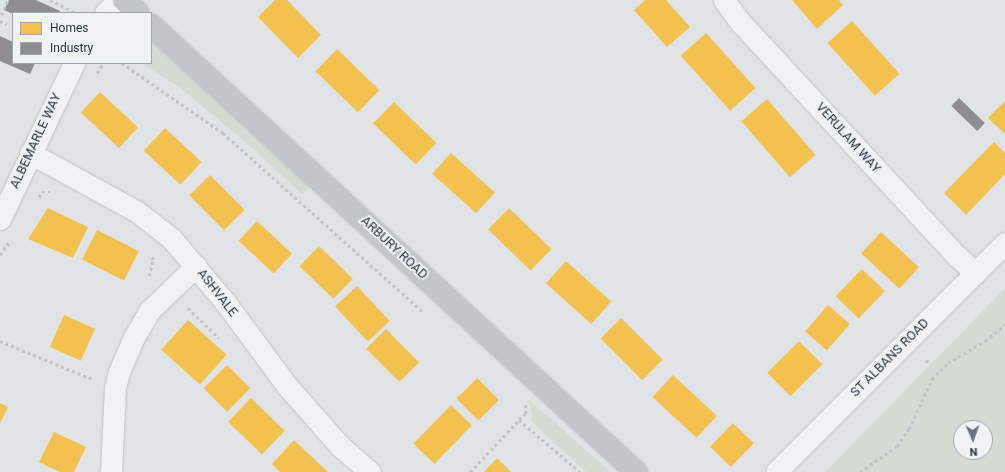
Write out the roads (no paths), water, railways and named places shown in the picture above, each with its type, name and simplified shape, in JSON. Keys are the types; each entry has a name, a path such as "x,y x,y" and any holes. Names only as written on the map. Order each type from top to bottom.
{"street":[{"path":"107,12 119,0"},
{"path":"124,0 137,12"},
{"name":"VERULAM WAY","path":"724,0 741,23 956,256 976,273"},
{"name":"ARBURY ROAD","path":"152,26 636,472"},
{"name":"ALBEMARLE WAY","path":"0,219 74,64"},
{"name":"ASHVALE","path":"30,153 136,211 171,238 196,266 288,387 340,446 370,472"},
{"name":"ST ALBANS ROAD","path":"776,472 1005,243"},
{"path":"111,472 115,388 122,365 133,339 150,311 196,266"}]}
